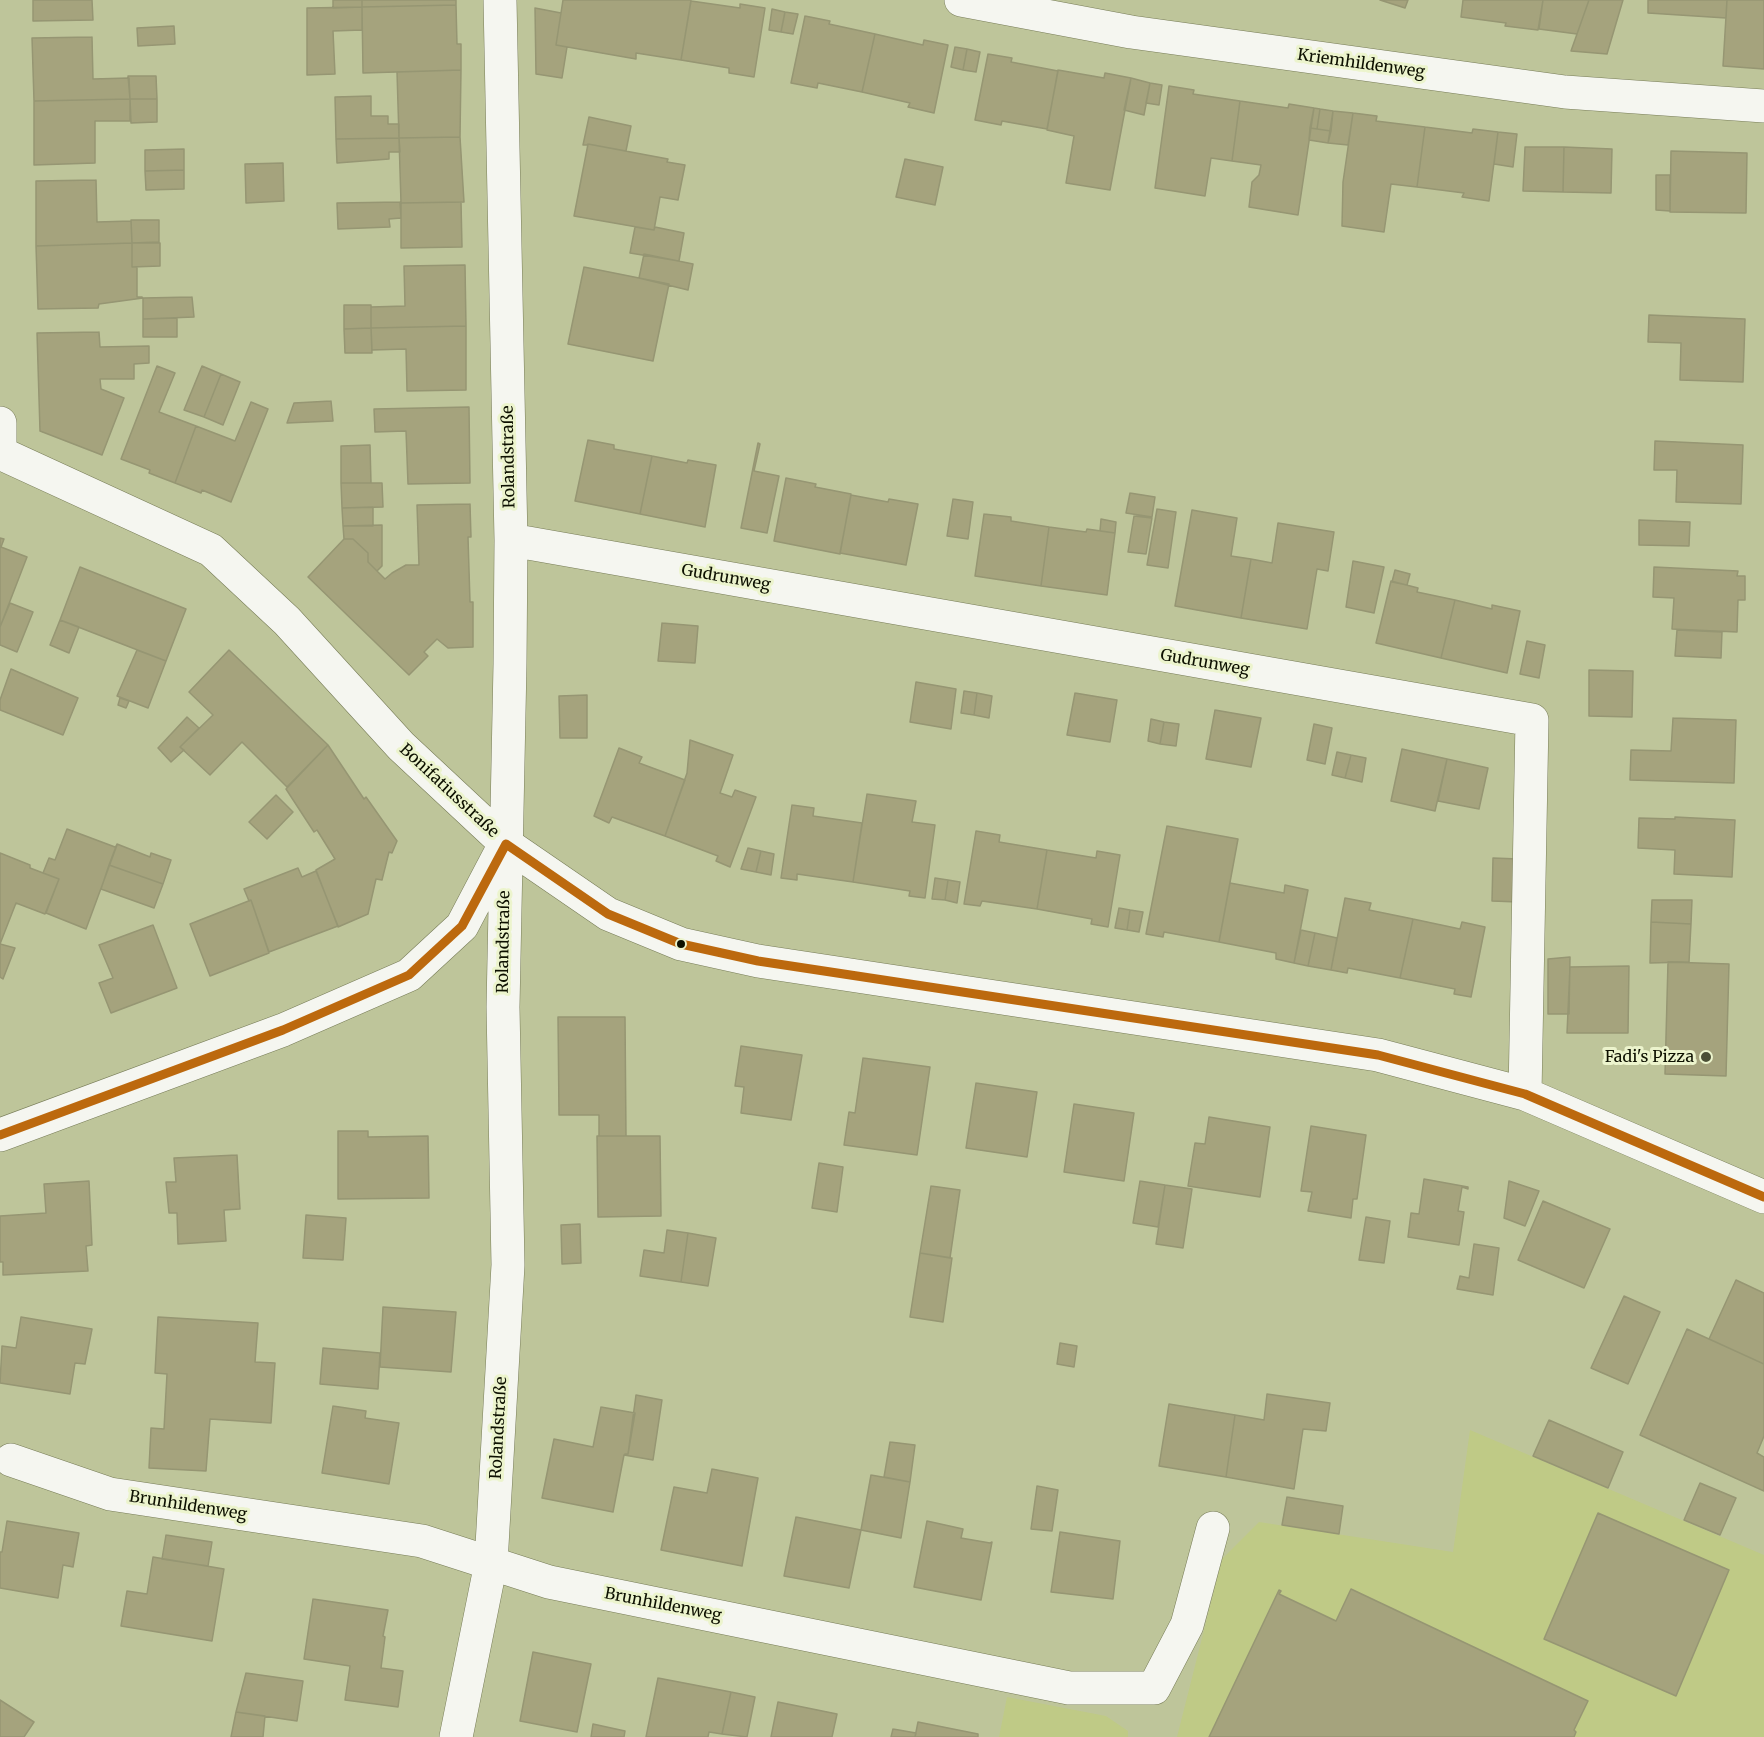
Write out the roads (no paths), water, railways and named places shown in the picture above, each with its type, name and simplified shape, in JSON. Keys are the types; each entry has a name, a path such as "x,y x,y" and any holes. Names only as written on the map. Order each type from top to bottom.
{"street":[{"name":"Rolandstraße","path":"456,1737 491,1563 508,1265 503,1007 511,540 500,0"},
{"name":"Kriemhildenweg","path":"961,0 1131,32 1565,92 1764,106"},
{"path":"0,423 0,453"},
{"name":"Bonifatiusstraße","path":"0,453 211,550 287,621 401,746 506,844 608,914 681,944 759,961 1378,1055 1525,1094 1764,1197"},
{"name":"Gudrunweg","path":"511,540 1532,720 1525,1094"},
{"path":"0,1135 283,1030 409,975 462,926 506,844"},
{"name":"Brunhildenweg","path":"11,1460 110,1494 422,1541 549,1582 1069,1688 1154,1688 1188,1625 1212,1528"}],"place":[{"name":"Fadi's Pizza","path":"1706,1057"}]}
